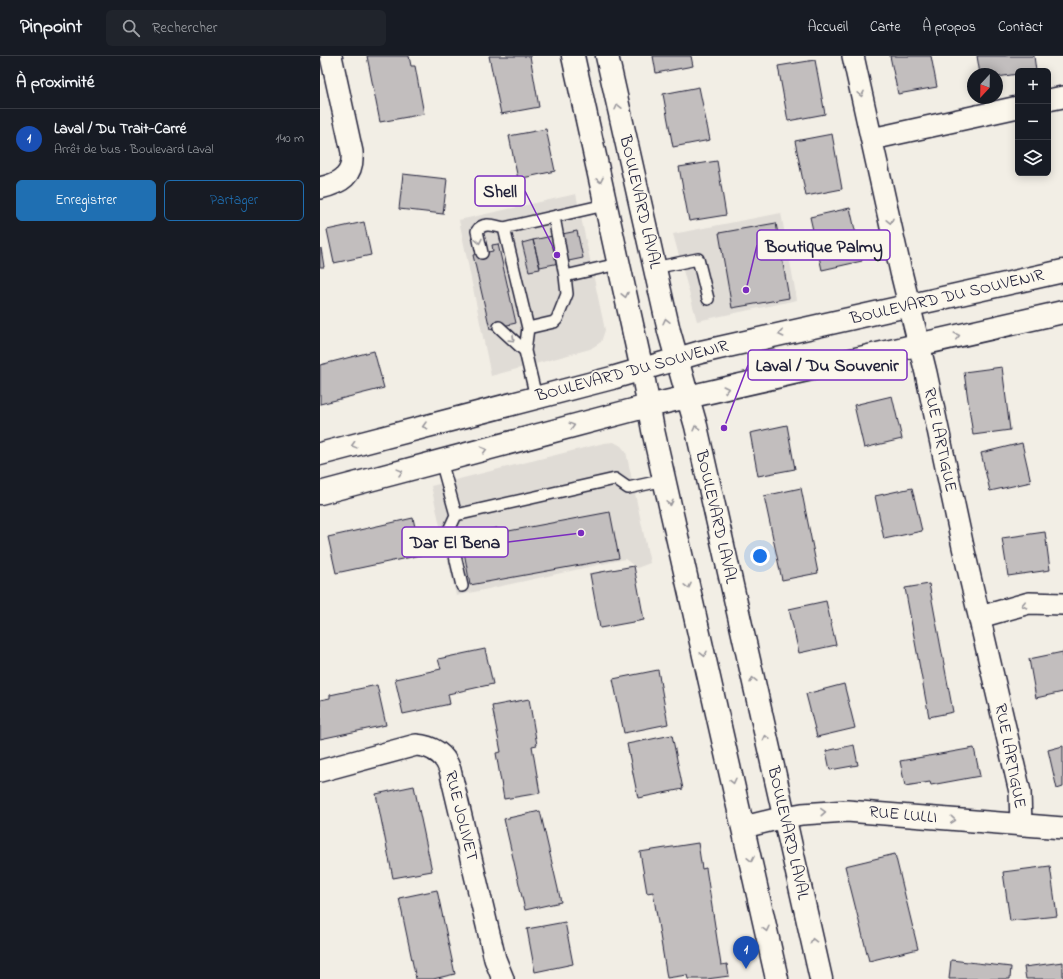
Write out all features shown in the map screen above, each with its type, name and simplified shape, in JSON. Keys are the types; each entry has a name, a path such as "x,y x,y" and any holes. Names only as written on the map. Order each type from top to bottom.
{"street":[{"path":"320,188 341,180 348,172 352,162 352,152 331,56"},
{"name":"BOULEVARD LAVAL","path":"573,56 642,370 648,406 777,979"},
{"name":"BOULEVARD LAVAL","path":"607,56 654,268 676,358 696,426 821,979"},
{"name":"RUE LARTIGUE","path":"852,56 926,373 962,546 980,617 1020,792 1021,825"},
{"path":"1051,99 1063,97"},
{"path":"872,139 1015,108"},
{"name":"BOULEVARD DU SOUVENIR","path":"320,454 642,370 676,358 708,350 1063,271"},
{"path":"320,493 648,406 1063,312"},
{"path":"980,617 1029,603 1063,604"},
{"name":"RUE JOLIVET","path":"320,770 416,745 427,746 442,756 450,770 495,959 502,979"},
{"name":"RUE LULLI","path":"744,827 785,817 817,812 847,811 1063,828"}],"lane":[{"path":"482,253 477,231 480,226 488,224 504,228 606,205"},
{"path":"528,328 554,322 558,319 567,294 566,276 554,217"},
{"path":"504,228 528,328 525,351 536,397"},
{"path":"654,268 698,260 708,299"},
{"path":"566,276 618,264"},
{"path":"499,327 525,351"},
{"path":"441,461 456,515 449,530 462,586"},
{"path":"456,515 615,479 628,488 665,480"}],"shaded area":[{"path":"576,194 605,330 601,342 590,349 491,376 459,220"},
{"path":"781,213 797,300 697,321 673,234"},
{"path":"614,442 621,446 626,452 650,563 637,568 625,559 456,596 431,486 604,443"}],"building":[{"path":"367,56 409,56 411,66 415,66 424,114 380,122"},
{"path":"489,56 530,56 539,107 501,114"},
{"path":"653,56 691,56 693,66 656,73"},
{"path":"890,56 931,56 937,87 898,94"},
{"path":"977,56 1034,56 1036,68 1015,68 1015,74 1003,76 1003,68 979,68"},
{"path":"815,60 825,114 788,121 778,66"},
{"path":"699,87 710,140 673,147 663,94"},
{"path":"546,129 555,171 518,179 509,136"},
{"path":"832,134 842,189 806,196 795,141"},
{"path":"717,161 726,215 689,221 679,167"},
{"path":"403,174 447,179 443,214 399,209"},
{"path":"850,208 862,261 822,270 810,217"},
{"path":"364,222 371,255 334,263 327,230"},
{"path":"776,223 789,298 732,308 719,233"},
{"path":"577,231 583,258 540,267 533,240"},
{"path":"533,240 540,269 529,271 522,243"},
{"path":"498,244 516,323 490,329 473,255 493,251 492,245"},
{"path":"321,248 324,267 320,267"},
{"path":"374,351 384,388 320,404 320,365"},
{"path":"1002,367 1010,430 973,435 964,372"},
{"path":"892,396 902,439 864,448 854,405"},
{"path":"787,425 795,469 758,476 750,433"},
{"path":"1022,443 1031,482 990,491 981,453"},
{"path":"801,488 818,573 782,580 764,496"},
{"path":"912,488 922,531 884,539 875,496"},
{"path":"610,512 619,558 470,585 461,535 497,528 498,533"},
{"path":"413,518 421,555 336,573 328,537"},
{"path":"1045,532 1050,570 1008,576 1002,538"},
{"path":"634,566 644,620 600,628 590,574"},
{"path":"929,584 953,712 929,717 905,588"},
{"path":"826,601 836,645 799,653 789,609"},
{"path":"485,649 493,684 448,694 450,704 403,714 395,679 441,669 438,659"},
{"path":"1063,652 1063,692 1036,698 1029,659"},
{"path":"658,670 668,724 624,733 613,679"},
{"path":"844,684 855,728 817,737 806,694"},
{"path":"377,685 386,725 320,739 320,700 330,698 330,695"},
{"path":"529,699 537,745 532,746 540,793 504,799 496,753 501,752 492,706"},
{"path":"672,735 683,789 638,798 627,744"},
{"path":"854,745 858,765 830,770 826,751"},
{"path":"1063,746 1063,787 1057,789 1048,750"},
{"path":"974,748 980,776 931,785 930,782 905,786 900,761"},
{"path":"414,786 432,871 393,878 376,794"},
{"path":"540,811 561,902 525,910 504,819"},
{"path":"698,843 702,869 706,868 721,965 727,964 729,976 707,979 688,979 687,975 667,978 653,892 647,893 640,852"},
{"path":"895,854 918,949 869,961 845,866"},
{"path":"1050,866 1057,916 1010,921 1003,872"},
{"path":"437,890 455,974 433,979 416,979 399,898"},
{"path":"565,922 573,964 535,972 527,929"},
{"path":"951,960 1011,967 1010,979 949,979"},
{"path":"1063,962 1063,979 1026,979 1024,967"}],"place":[{"name":"Shell","path":"557,255"},
{"name":"Boutique Palmy","path":"746,290"},
{"name":"Laval / Du Souvenir","path":"724,428"},
{"name":"Dar El Bena","path":"581,533"},
{"name":"Laval / Du Trait-Carré","path":"746,969"}]}
